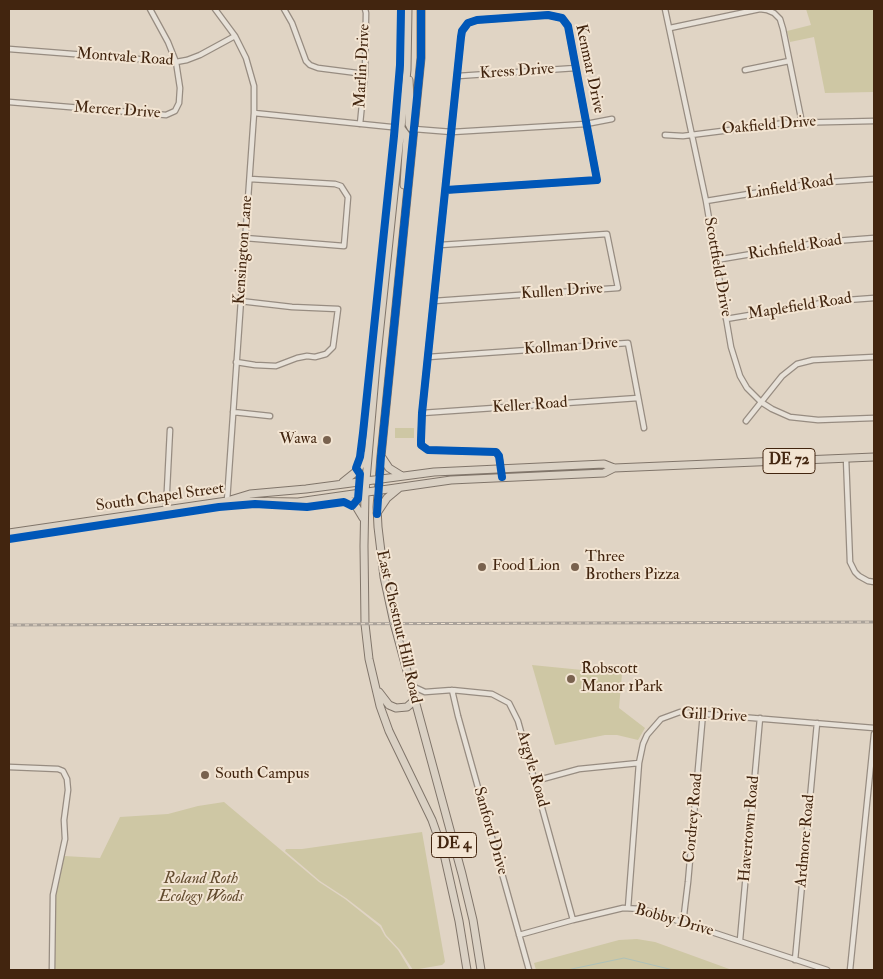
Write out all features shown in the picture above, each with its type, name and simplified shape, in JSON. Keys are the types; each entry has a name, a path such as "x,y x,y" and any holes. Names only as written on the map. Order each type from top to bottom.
{"main road":[{"name":"East Chestnut Hill Road","path":"408,9 406,70 401,128 376,365 365,492 365,624 374,683 389,731 438,835 457,913 467,970"},
{"name":"East Chestnut Hill Road","path":"422,9 422,58 381,456 377,514 384,577 411,686 462,874 482,969"},
{"path":"406,70 410,84 409,124 414,130"},
{"path":"401,128 407,136 404,183 406,205"},
{"path":"340,484 358,470 369,451"},
{"path":"381,456 389,468 402,476"},
{"name":"South Chapel Street","path":"227,501 298,502 451,480 604,472 614,468 874,457"},
{"name":"South Chapel Street","path":"9,533 227,501 250,494 402,476 501,468 604,464 614,468"},
{"path":"377,514 387,498 400,487"},
{"path":"341,496 354,503 364,520"},
{"path":"374,683 383,699 389,705 396,708 407,707 415,700"}],"street":[{"name":"Mercer Drive","path":"9,102 166,115 175,111 179,103 180,88 176,62 168,42 150,9"},
{"name":"Kensington Lane","path":"215,9 235,36 251,71 254,86 250,179 227,501"},
{"path":"284,9 292,23 306,61 310,65 318,68 365,74"},
{"name":"Marlin Drive","path":"360,124 365,74 365,9"},
{"name":"Scottfield Drive","path":"665,9 706,201 732,354 737,370 748,388 761,402 779,412 798,419 874,418"},
{"path":"670,28 755,10 767,10 774,13 780,19 802,122"},
{"name":"Kenmar Drive","path":"446,190 597,180 568,26 562,18 548,15 477,20 468,23 462,31 422,414 421,445 434,451 492,451 500,456 501,468"},
{"name":"Montvale Road","path":"9,49 176,62 200,55 235,36"},
{"path":"745,70 789,61"},
{"name":"Kress Drive","path":"458,76 576,68"},
{"path":"254,113 401,128"},
{"path":"414,130 452,132 586,124 612,119"},
{"name":"Oakfield Drive","path":"665,135 677,136 802,122 874,120"},
{"name":"Linfield Road","path":"706,201 815,183 874,178"},
{"path":"245,238 344,246 348,197 341,186 335,184 250,179"},
{"name":"Kullen Drive","path":"434,301 618,288 608,234 440,246"},
{"name":"Richfield Road","path":"716,260 822,242 874,238"},
{"name":"Maplefield Road","path":"726,319 834,301 874,298"},
{"path":"236,362 276,366 297,358 326,354 333,347 338,309 292,307 240,301"},
{"name":"Kollman Drive","path":"428,357 628,343 644,428"},
{"path":"746,420 787,371 803,362 874,357"},
{"name":"Keller Road","path":"422,414 638,398"},
{"path":"233,412 270,416"},
{"path":"166,510 170,430"},
{"path":"846,458 850,562 859,576 874,582"},
{"path":"501,468 502,477"},
{"name":"Argyle Road","path":"411,686 425,692 452,690 492,694 509,702 518,721 573,920"},
{"name":"Sanford Drive","path":"452,690 460,726 529,970"},
{"path":"415,700 425,692"},
{"name":"Gill Drive","path":"628,908 639,763 647,735 661,719 680,712 874,728"},
{"name":"Cordrey Road","path":"683,922 703,713"},
{"name":"Havertown Road","path":"740,940 760,718"},
{"name":"Ardmore Road","path":"795,960 817,723"},
{"path":"850,970 874,734"},
{"path":"535,781 579,769 639,763"},
{"path":"9,767 58,769 63,771 67,779 68,790 64,820 65,839 53,895 52,970"},
{"name":"Bobby Drive","path":"519,935 573,920 628,908 655,913 828,970"}],"green space":[{"path":"806,9 874,9 874,92 825,93 814,37 790,42 787,31 811,25"},
{"path":"395,428 414,428 414,438 395,438"},
{"path":"532,665 622,674 619,708 645,728 638,740 617,735 605,735 555,745"},
{"name":"Roland Roth Ecology Woods","path":"224,802 319,882 345,899 380,927 385,936 398,950 410,970 54,970 55,895 64,856 100,858 120,817 168,814 198,806"},
{"path":"422,832 445,962 442,965 413,970 400,950 386,935 381,925 320,881 285,851 286,849 302,849"},
{"path":"637,939 655,942 732,970 536,970 534,963 619,940"}],"waterway":[{"path":"567,970 624,958 673,970"}],"railway":[{"path":"9,625 874,622"}],"cycle path":[{"path":"9,539 219,507 255,504 307,507 344,502 352,506 358,499 360,474 356,468 360,457 363,433 394,136 400,65 401,9"},
{"path":"377,514 381,456 421,58 421,9"},
{"path":"446,190 597,180 568,26 562,18 548,15 477,20 468,23 462,31 461,37 422,413 421,445 428,450 496,452 499,456 502,477"}],"place":[{"name":"Wawa","path":"327,440"},
{"name":"Food Lion","path":"482,567"},
{"name":"Three Brothers Pizza","path":"575,567"},
{"name":"Robscott Manor 1Park","path":"571,679"},
{"name":"South Campus","path":"205,775"}]}
